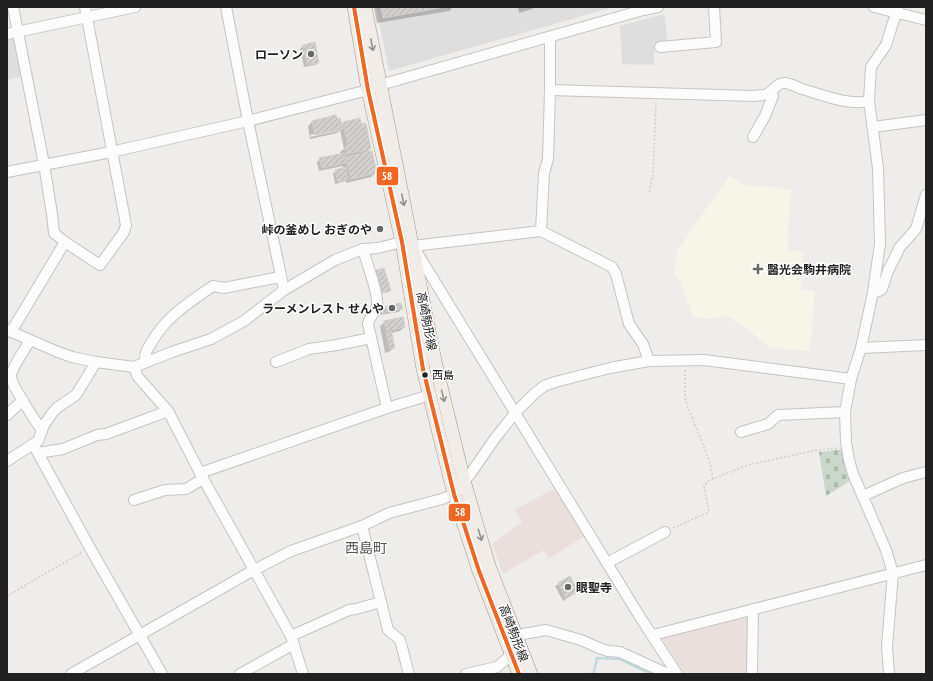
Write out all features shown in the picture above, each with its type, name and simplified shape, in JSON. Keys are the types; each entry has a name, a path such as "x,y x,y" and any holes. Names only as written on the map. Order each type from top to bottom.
{"main road":[{"name":"高崎駒形線","path":"354,7 374,87 407,244 464,481 489,566 531,674"},
{"name":"高崎駒形線","path":"365,7 374,87"},
{"name":"高崎駒形線","path":"407,244 423,369 454,494 479,571 519,674"}],"street":[{"path":"13,7 44,164 54,233 100,265 124,232 126,225 111,152 86,12"},
{"path":"7,34 86,12 135,7"},
{"path":"226,7 248,121 280,277 284,290"},
{"path":"7,172 111,152 248,121 550,37 642,8 658,7"},
{"path":"660,47 716,42 714,7"},
{"path":"874,7 897,10 926,20"},
{"path":"889,674 887,646 893,573 886,550 853,474 847,447 846,412 851,379 861,348 873,292 880,244 878,168 870,101 871,67 886,45 897,10"},
{"path":"541,231 544,173 548,159 550,37"},
{"path":"550,90 754,96 765,95 771,92 778,84 785,83 847,101 859,103 870,101"},
{"path":"754,137 773,96 771,92"},
{"path":"873,127 926,120"},
{"path":"873,292 879,292 882,289 888,271 900,247 916,229 926,195"},
{"path":"65,242 9,331 65,354 96,362 134,367 211,339 244,321 284,290 335,260 363,249 541,231 612,267 616,274 629,324 643,344 649,362"},
{"path":"407,244 516,412 607,563 677,674"},
{"path":"363,249 378,298 377,306 369,319 368,324 387,408"},
{"path":"145,362 144,354 159,329 176,312 213,286 224,288 280,277"},
{"path":"276,362 309,348 346,344 371,338"},
{"path":"30,340 11,376 15,388 42,431"},
{"path":"861,348 926,345"},
{"path":"71,674 254,570 291,552 362,526 389,513 442,499 454,494 516,412 544,386 610,368 649,362 685,360 704,360 851,379"},
{"path":"96,362 76,395 53,412 42,431 36,449 90,548 162,674"},
{"path":"134,367 138,377 168,411 292,640 303,674"},
{"path":"134,500 165,490 186,489 202,476 387,408 430,395"},
{"path":"7,415 23,400"},
{"path":"7,461 36,449 63,449 97,435 113,431 168,411"},
{"path":"741,432 768,424 778,415 846,412"},
{"path":"863,496 903,478 926,472"},
{"path":"362,526 388,630 400,640 409,674"},
{"path":"607,563 665,532"},
{"path":"653,635 926,565"},
{"path":"240,674 292,640 349,610 356,610 381,602"},
{"path":"752,674 753,609"},
{"path":"516,637 523,634 546,630 581,640 608,651 620,652 668,674"},
{"path":"466,674 497,667 511,655"}],"path":[{"path":"648,192 652,175 656,93"},
{"path":"685,360 685,397 710,463 713,479"},
{"path":"665,532 709,512 704,486 713,479 748,465 817,450 847,447"},
{"path":"7,596 90,548"}],"shaded area":[{"path":"376,7 614,7 389,71"},
{"path":"664,14 668,43 654,44 654,65 622,64 620,26"},
{"path":"7,35 16,38 23,76 7,80"},
{"path":"729,176 747,186 774,187 791,190 787,250 803,252 801,290 815,291 809,351 770,348 743,325 731,318 723,316 707,319 693,317 680,280 674,274 677,251"},
{"path":"557,487 586,535 549,559 544,550 503,574 492,544 522,522 514,510"},
{"path":"748,614 749,674 684,674 663,640 664,636"}],"green space":[{"path":"843,449 850,481 826,496 819,452"}],"building":[{"path":"381,7 445,7 383,18"},
{"name":"ローソン","path":"315,42 319,63 307,65 303,45"},
{"path":"336,115 337,119 340,118 343,129 315,135 312,121"},
{"path":"360,118 361,124 366,123 371,149 346,154 345,147 348,146 343,122"},
{"path":"372,151 377,173 351,179 346,157"},
{"path":"344,153 346,163 322,168 319,158"},
{"path":"346,167 348,179 338,182 335,170"},
{"name":"峠の釜めし おぎのや","path":"382,225 384,231 378,232 376,226"},
{"path":"384,268 391,291 380,294 373,271"},
{"name":"ラーメンレスト せんや","path":"401,303 403,309 382,313 381,307"},
{"path":"403,317 405,327 391,330 395,348 390,349 384,321"},
{"name":"眼聖寺","path":"570,576 578,592 566,598 558,583"}],"waterway":[{"path":"592,674 594,672 597,658 620,659 651,674"}],"transit line":[{"name":"58","path":"354,7 368,90 402,242 423,369 454,494 479,571 519,674"}],"place":[{"name":"ローソン","path":"311,54"},
{"name":"峠の釜めし おぎのや","path":"380,229"},
{"name":"醫光会駒井病院","path":"758,269"},
{"name":"ラーメンレスト せんや","path":"392,308"},
{"name":"西島","path":"425,375"},
{"name":"眼聖寺","path":"568,587"}],"district":[{"name":"西島町","path":"366,548"}]}
